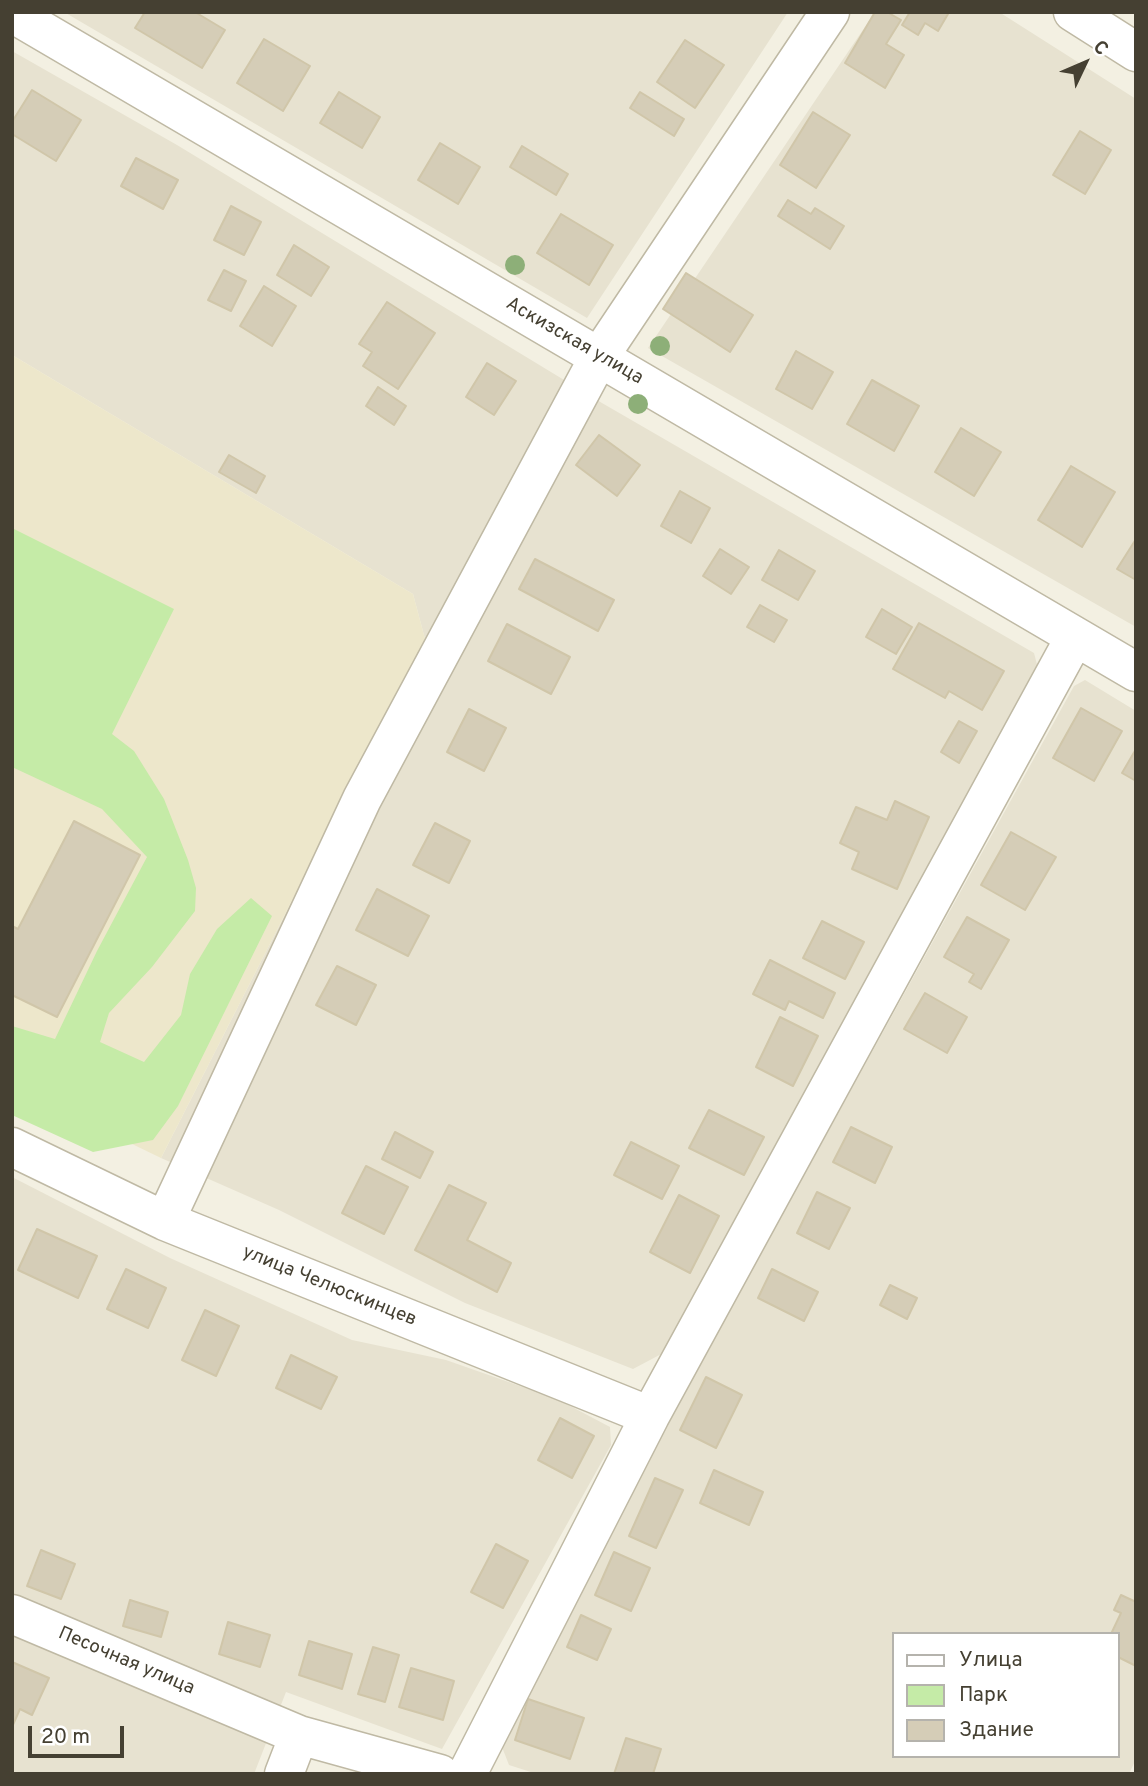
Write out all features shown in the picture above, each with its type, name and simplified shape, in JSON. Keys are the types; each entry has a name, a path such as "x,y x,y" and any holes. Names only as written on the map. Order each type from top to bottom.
{"street":[{"path":"165,1221 362,799 599,357 830,12"},
{"path":"1073,12 1136,52"},
{"name":"Аскизская улица","path":"12,13 1136,672"},
{"path":"467,1774 650,1416 1075,636"},
{"name":"улица Челюскинцев","path":"12,1147 165,1221 650,1416"},
{"name":"Песочная улица","path":"12,1615 299,1734 440,1774"},
{"path":"285,1774 299,1734"}],"shaded area":[{"path":"64,12 788,12 587,318"},
{"path":"875,12 999,12 1136,99 1136,627 648,348"},
{"path":"12,51 177,145 602,403 1034,653 1040,676 667,1351 633,1369 465,1303 279,1210 161,1158 425,639 413,594 12,355"},
{"path":"12,355 413,594 425,639 161,1158 12,1086"},
{"path":"1085,680 1136,711 1136,1759 1129,1774 537,1774 509,1765 500,1742 681,1398 1074,686"},
{"path":"12,1177 170,1258 352,1340 446,1360 557,1399 610,1427 611,1445 442,1749 286,1692 254,1774 12,1774"}],"green space":[{"path":"12,528 174,609 112,734 134,751 164,799 196,888 195,911 152,967 109,1013 100,1042 144,1062 181,1015 190,974 217,929 251,898 272,916 178,1106 153,1140 93,1152 12,1115 12,1026 55,1039 97,951 147,857 102,809 12,767"}],"building":[{"path":"145,12 195,12 225,30 202,68 135,28"},
{"path":"875,12 887,12 901,20 886,44 904,55 885,88 845,63"},
{"path":"910,12 948,14 938,31 925,23 918,35 902,25"},
{"path":"264,39 310,66 283,111 237,83"},
{"path":"685,40 724,65 695,108 657,82"},
{"path":"32,90 81,120 56,161 12,134 12,122"},
{"path":"339,92 380,117 362,148 320,123"},
{"path":"640,92 684,119 674,136 630,108"},
{"path":"813,112 850,135 816,188 780,165"},
{"path":"1080,131 1111,150 1085,194 1053,175"},
{"path":"440,143 480,167 458,204 418,180"},
{"path":"522,146 568,174 556,195 510,167"},
{"path":"136,158 178,180 163,209 121,186"},
{"path":"788,200 811,214 815,208 844,226 830,249 778,216"},
{"path":"231,206 261,222 244,255 214,240"},
{"path":"561,214 613,245 589,285 537,253"},
{"path":"294,245 329,267 311,296 277,275"},
{"path":"224,270 246,281 231,311 208,300"},
{"path":"686,273 753,315 730,352 663,309"},
{"path":"264,286 296,306 272,346 240,326"},
{"path":"387,302 435,333 398,389 363,366 372,352 359,344"},
{"path":"796,351 833,372 812,409 776,389"},
{"path":"487,363 516,381 494,415 466,397"},
{"path":"872,380 919,406 894,451 847,424"},
{"path":"378,387 406,406 394,425 366,406"},
{"path":"961,428 1001,452 974,496 935,472"},
{"path":"599,435 640,465 617,496 576,465"},
{"path":"229,455 265,476 256,493 219,472"},
{"path":"1071,466 1115,492 1082,547 1038,520"},
{"path":"680,491 710,508 691,543 661,526"},
{"path":"1136,539 1136,580 1117,569"},
{"path":"720,549 749,567 731,594 703,576"},
{"path":"779,550 815,571 798,600 762,580"},
{"path":"535,559 614,600 598,631 519,589"},
{"path":"760,605 787,620 774,642 747,627"},
{"path":"882,609 912,627 896,654 866,637"},
{"path":"919,623 1004,671 982,710 949,691 945,698 893,669"},
{"path":"507,624 570,657 551,694 488,661"},
{"path":"1081,708 1122,731 1094,781 1053,758"},
{"path":"469,709 506,728 484,771 447,752"},
{"path":"959,721 977,731 959,763 941,752"},
{"path":"1136,749 1136,781 1122,773"},
{"path":"895,801 929,817 897,889 852,869 859,852 840,843 856,807 887,820"},
{"path":"74,821 140,855 57,1017 12,995 12,926 18,929"},
{"path":"435,823 470,841 449,883 413,865"},
{"path":"1011,832 1056,857 1025,910 981,885"},
{"path":"377,889 429,916 408,956 356,930"},
{"path":"967,917 1009,940 981,989 969,982 974,974 944,957"},
{"path":"822,921 864,942 845,979 803,958"},
{"path":"770,960 835,993 823,1018 789,1001 785,1010 753,994"},
{"path":"337,966 376,985 356,1025 316,1005"},
{"path":"925,993 967,1017 947,1053 904,1029"},
{"path":"780,1017 818,1036 793,1086 756,1067"},
{"path":"709,1110 764,1137 744,1175 689,1148"},
{"path":"851,1127 892,1147 875,1183 833,1162"},
{"path":"395,1132 433,1152 420,1178 382,1159"},
{"path":"631,1142 679,1166 662,1199 614,1175"},
{"path":"366,1166 408,1187 384,1234 342,1213"},
{"path":"449,1185 486,1203 467,1240 511,1263 497,1292 415,1250"},
{"path":"817,1192 850,1208 829,1249 797,1233"},
{"path":"679,1195 719,1216 690,1273 650,1252"},
{"path":"37,1229 97,1256 78,1298 18,1270"},
{"path":"126,1269 166,1288 148,1328 107,1309"},
{"path":"772,1269 818,1292 804,1321 758,1298"},
{"path":"890,1285 917,1298 907,1319 880,1305"},
{"path":"205,1310 239,1326 216,1376 182,1360"},
{"path":"291,1355 337,1377 321,1409 276,1388"},
{"path":"706,1377 742,1395 716,1448 680,1430"},
{"path":"560,1418 594,1436 572,1478 538,1460"},
{"path":"714,1470 763,1492 749,1525 700,1503"},
{"path":"655,1478 683,1490 656,1548 629,1536"},
{"path":"496,1544 528,1561 503,1608 471,1592"},
{"path":"41,1550 75,1564 61,1599 27,1586"},
{"path":"614,1552 650,1568 631,1611 595,1595"},
{"path":"1121,1595 1136,1602 1136,1666 1120,1658 1120,1632 1112,1632 1121,1613 1114,1610"},
{"path":"130,1600 168,1612 161,1637 123,1626"},
{"path":"581,1615 611,1629 597,1660 567,1647"},
{"path":"228,1622 270,1635 260,1667 219,1654"},
{"path":"309,1641 352,1654 342,1689 299,1675"},
{"path":"373,1647 399,1655 385,1702 358,1694"},
{"path":"12,1662 49,1678 32,1715 20,1709 12,1727"},
{"path":"411,1668 454,1681 443,1720 399,1707"},
{"path":"528,1699 584,1718 570,1759 515,1740"},
{"path":"626,1738 661,1749 653,1774 614,1774"}]}
